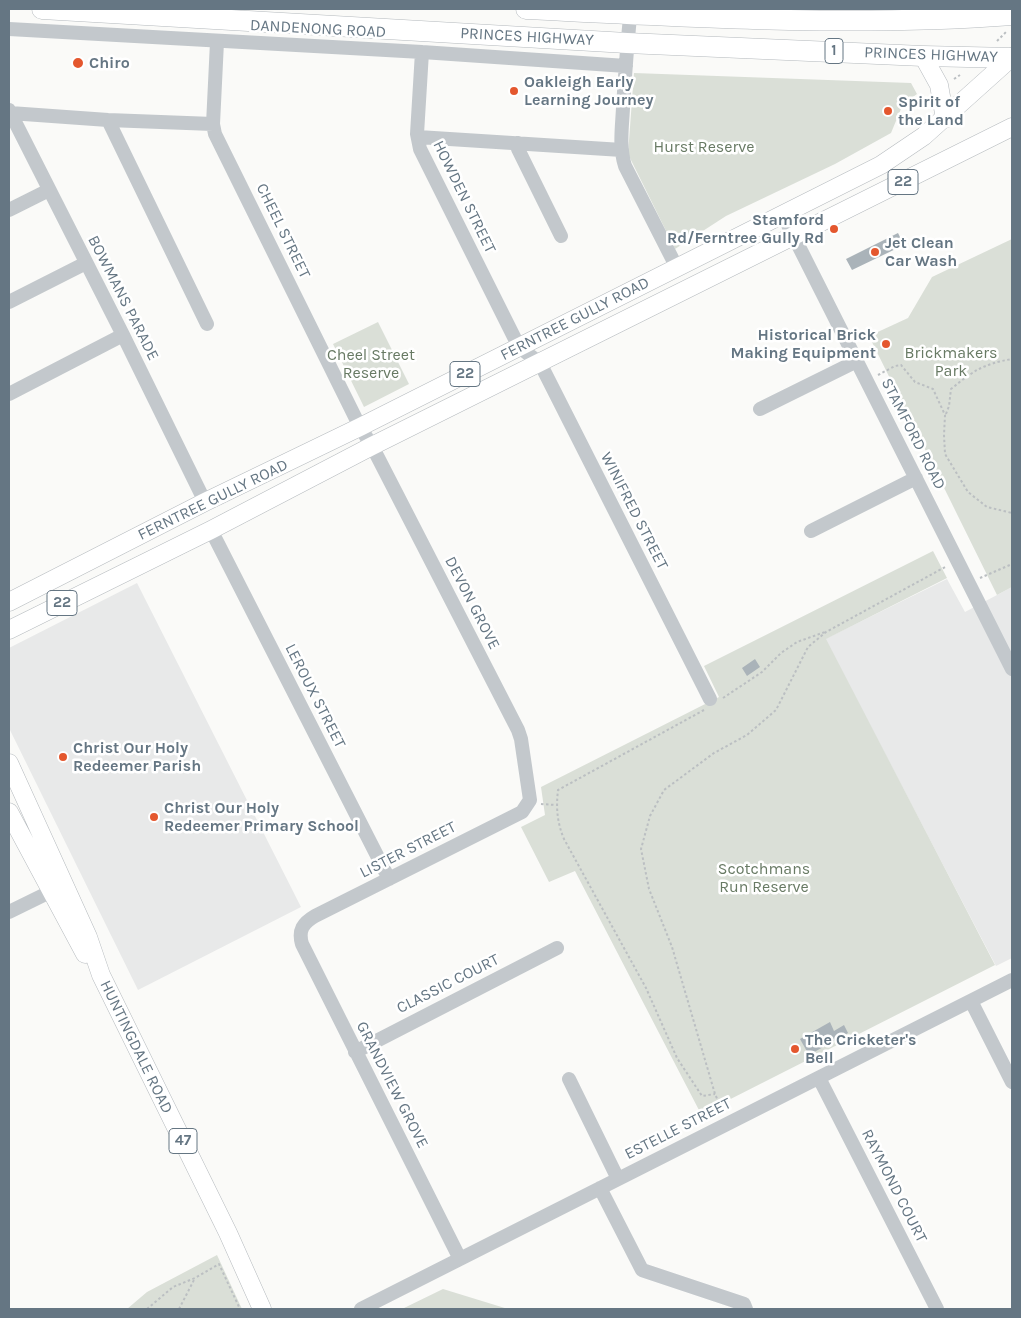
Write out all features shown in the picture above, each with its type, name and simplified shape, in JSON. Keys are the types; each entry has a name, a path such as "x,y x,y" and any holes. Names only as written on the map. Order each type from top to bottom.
{"highway":[{"name":"PRINCES HIGHWAY","path":"42,9 627,43 1012,58"},
{"name":"PRINCES HIGHWAY","path":"526,9 877,21 1001,17"}],"main road":[{"path":"923,56 940,86 945,118"},
{"name":"FERNTREE GULLY ROAD","path":"9,602 205,502 360,427 783,215 895,157 945,118 1012,58"},
{"name":"FERNTREE GULLY ROAD","path":"9,630 211,530 372,446 1012,128"},
{"name":"HUNTINGDALE ROAD","path":"9,763 84,953 101,975 228,1233 262,1309"},
{"name":"HUNTINGDALE ROAD","path":"9,812 57,888"}],"street":[{"path":"631,12 627,43 622,150 625,166 677,268"},
{"name":"DANDENONG ROAD","path":"9,29 422,52 626,66"},
{"name":"CHEEL STREET","path":"217,42 213,124 215,134 360,427"},
{"name":"HOWDEN STREET","path":"422,52 418,137 420,149 519,347"},
{"path":"9,111 108,120 213,124"},
{"name":"BOWMANS PARADE","path":"9,111 123,335 205,502"},
{"path":"108,120 207,324"},
{"path":"418,137 622,150"},
{"path":"518,143 518,149 561,236"},
{"path":"9,210 49,190"},
{"name":"STAMFORD ROAD","path":"783,215 1012,669"},
{"path":"9,302 86,263"},
{"path":"9,394 123,335"},
{"name":"WINIFRED STREET","path":"519,347 540,363 712,703"},
{"path":"760,409 857,361"},
{"name":"DEVON GROVE","path":"360,427 372,446 518,730 521,738 530,796 529,804"},
{"path":"811,531 916,478"},
{"name":"LEROUX STREET","path":"211,530 389,879"},
{"name":"LISTER STREET","path":"302,926 315,916 514,817 529,804"},
{"path":"9,912 57,888"},
{"name":"GRANDVIEW GROVE","path":"302,926 300,934 302,944 460,1259"},
{"name":"CLASSIC COURT","path":"355,1052 557,948"},
{"name":"ESTELLE STREET","path":"360,1309 1012,980"},
{"path":"972,1001 1012,1082"},
{"name":"RAYMOND COURT","path":"819,1078 937,1309"},
{"path":"569,1079 618,1179"},
{"path":"600,1188 642,1270 744,1304 746,1309"}],"path":[{"path":"994,44 1006,32 1001,17"},
{"path":"1012,359 993,362 972,372 951,389 949,406 945,415 944,435 945,454 968,492 987,507 1012,513"},
{"path":"867,380 895,366 901,365 915,382 933,389 945,415"},
{"path":"715,1094 702,1096 678,1058 646,988 564,839 558,822 556,805 558,790 712,703 762,672 781,653 797,642 826,632 957,560"},
{"path":"969,584 1012,564"},
{"path":"728,1124 715,1094 672,947 649,889 641,849 650,816 664,790 714,753 747,736 776,710 808,647 826,632"},
{"path":"147,1309 173,1287 195,1278 219,1264 240,1309"},
{"path":"179,1309 195,1278"}],"shaded area":[{"path":"947,579 965,612 1012,587 1012,958 996,966 825,639"},
{"name":"Christ Our Holy Redeemer Primary School","path":"137,583 301,907 138,990 9,728 9,648"}],"green space":[{"name":"Hurst Reserve","path":"634,73 911,83 917,94 903,104 891,133 835,164 726,216 675,249 628,154"},
{"name":"Brickmakers Park","path":"1012,239 1012,587 997,595 869,336 908,318 932,277"},
{"name":"Cheel Street Reserve","path":"378,322 409,384 364,407 333,344"},
{"name":"Scotchmans Run Reserve","path":"933,551 947,578 826,639 995,965 701,1114 575,871 549,882 521,827 545,815 541,787 719,697 704,666"},
{"path":"217,1255 242,1309 127,1309 147,1292"},
{"path":"443,1289 508,1309 402,1309"}],"building":[{"name":"Jet Clean Car Wash","path":"898,233 904,245 852,270 846,259"},
{"path":"755,659 760,667 747,676 742,668"},
{"path":"830,1022 834,1031 844,1025 848,1033 809,1055 800,1039"}],"place":[{"name":"Chiro","path":"78,63"},
{"name":"Oakleigh Early Learning Journey","path":"514,91"},
{"name":"Spirit of the Land","path":"888,111"},
{"name":"Stamford Rd/Ferntree Gully Rd","path":"834,229"},
{"name":"Jet Clean Car Wash","path":"875,252"},
{"name":"Historical Brick Making Equipment","path":"886,344"},
{"name":"Christ Our Holy Redeemer Parish","path":"63,757"},
{"name":"Christ Our Holy Redeemer Primary School","path":"154,817"},
{"name":"The Cricketer's Bell","path":"795,1049"}]}
